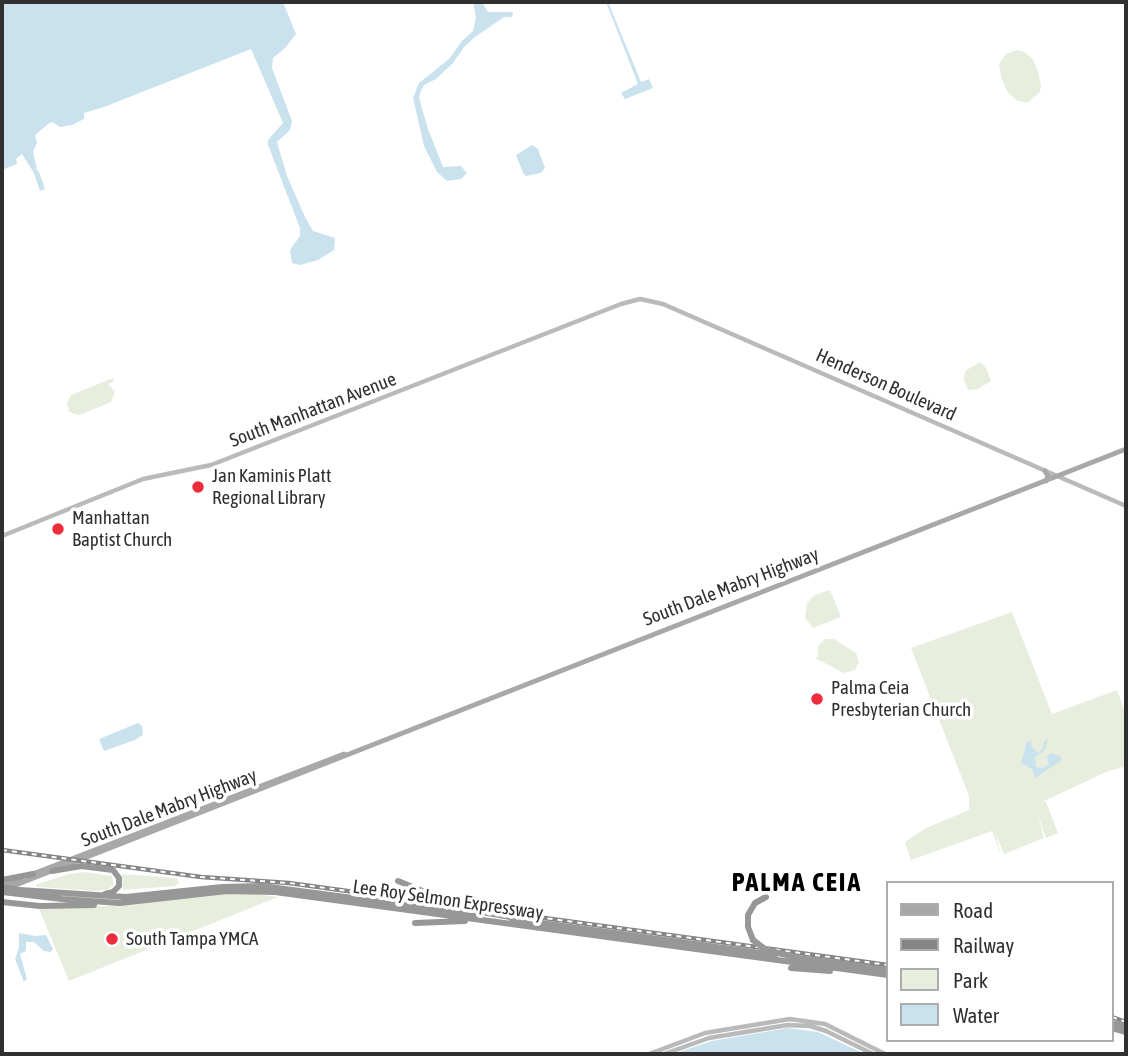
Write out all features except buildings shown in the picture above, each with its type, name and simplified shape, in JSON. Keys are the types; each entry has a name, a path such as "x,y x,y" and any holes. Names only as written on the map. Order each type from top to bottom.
{"highway":[{"path":"52,871 88,866 110,869 118,875 119,884 115,891 90,895"},
{"path":"2,880 33,874"},
{"path":"398,881 404,887 437,897 459,908 517,921"},
{"name":"Lee Roy Selmon Expressway","path":"120,900 235,886 285,888 482,920 495,919"},
{"path":"7,891 120,900"},
{"name":"Lee Roy Selmon Expressway","path":"7,891 90,895 120,900 227,891 275,892 399,906"},
{"path":"764,899 751,908 747,919 753,940 764,949 795,965"},
{"path":"2,902 53,907 120,900"},
{"name":"Lee Roy Selmon Expressway","path":"417,909 742,950 795,965 886,973"},
{"path":"415,923 421,928 482,920"},
{"name":"Lee Roy Selmon Expressway","path":"517,921 795,965 886,973"}],"main road":[{"name":"Henderson Boulevard","path":"632,300 646,299 662,304 1126,506"},
{"name":"South Manhattan Avenue","path":"2,536 143,479 211,465 632,300"},
{"name":"South Dale Mabry Highway","path":"7,891 33,874 158,829 266,783 1126,449"},
{"path":"1045,471 1048,476 1046,481"},
{"path":"1069,472 1069,481"},
{"name":"South Dale Mabry Highway","path":"7,891 173,819 251,793 339,759 348,753"},
{"path":"251,793 266,783"},
{"path":"158,829 173,819"},
{"path":"649,1054 705,1033 797,1019 830,1026 885,1054"},
{"path":"664,1054 709,1038 788,1025 820,1029 873,1054"}],"green space":[{"path":"1017,50 1032,58 1041,85 1040,92 1027,103 1016,100 1007,91 1001,77 999,64 1006,54"},
{"path":"980,362 986,368 991,381 978,389 968,390 964,380 965,371"},
{"path":"113,378 114,381 108,384 115,392 111,402 80,415 69,411 67,403 71,395"},
{"path":"830,590 841,617 813,628 805,618 807,603 815,595"},
{"path":"1012,612 1052,714 1117,690 1126,715 1126,766 1106,772 1042,802 1046,802 1058,833 1046,838 1038,815 1044,838 1004,854 995,832 1001,855 992,831 911,860 905,842 924,829 969,810 969,796 911,648"},
{"path":"825,639 834,639 856,653 859,662 855,670 844,673 815,658 818,657 818,646"},
{"path":"85,872 112,876 114,885 107,890 95,891 35,885 69,874"},
{"path":"122,874 177,878 179,883 175,886 123,890"},
{"name":"South Tampa YMCA","path":"239,892 278,897 69,981 39,909 107,906"}],"water":[{"path":"2,2 283,2 296,34 273,58 272,68 292,121 290,130 277,142 287,176 305,217 313,231 335,238 334,250 318,260 300,265 292,263 290,250 300,236 300,228 268,145 268,140 283,123 251,49 84,113 84,119 72,125 60,127 52,122 48,124 35,135 37,143 33,151 45,189 40,191 34,173 22,154 16,159 17,164 2,170"},
{"path":"473,2 482,2 488,12 513,12 512,17 504,17 475,37 436,79 424,85 420,93 428,129 443,167 461,166 467,173 461,179 447,181 437,172 424,146 413,98 419,83 449,59 473,31 476,17"},
{"path":"606,2 641,82 649,79 653,88 625,99 621,93 638,84"},
{"path":"532,145 538,149 545,168 541,173 526,176 516,155"},
{"path":"138,723 142,726 143,735 104,751 99,739"},
{"path":"1048,739 1044,751 1035,757 1036,767 1043,768 1049,764 1047,756 1051,753 1060,756 1062,760 1035,778 1032,769 1021,763 1027,742 1030,741 1032,748 1038,753"},
{"path":"19,933 46,935 53,949 50,952 44,951 34,942 26,942 26,951 20,954 27,979 24,982 15,959 19,947"},
{"path":"788,1028 818,1032 865,1054 673,1054 712,1041"}],"railway":[{"path":"2,850 201,877 289,883 886,965"},
{"path":"1114,1018 1126,1022"}],"place":[{"name":"Jan Kaminis Platt Regional Library","path":"198,487"},
{"name":"Manhattan Baptist Church","path":"58,529"},
{"name":"Palma Ceia Presbyterian Church","path":"817,699"},
{"name":"South Tampa YMCA","path":"112,939"}],"district":[{"name":"PALMA CEIA","path":"797,883"}]}
